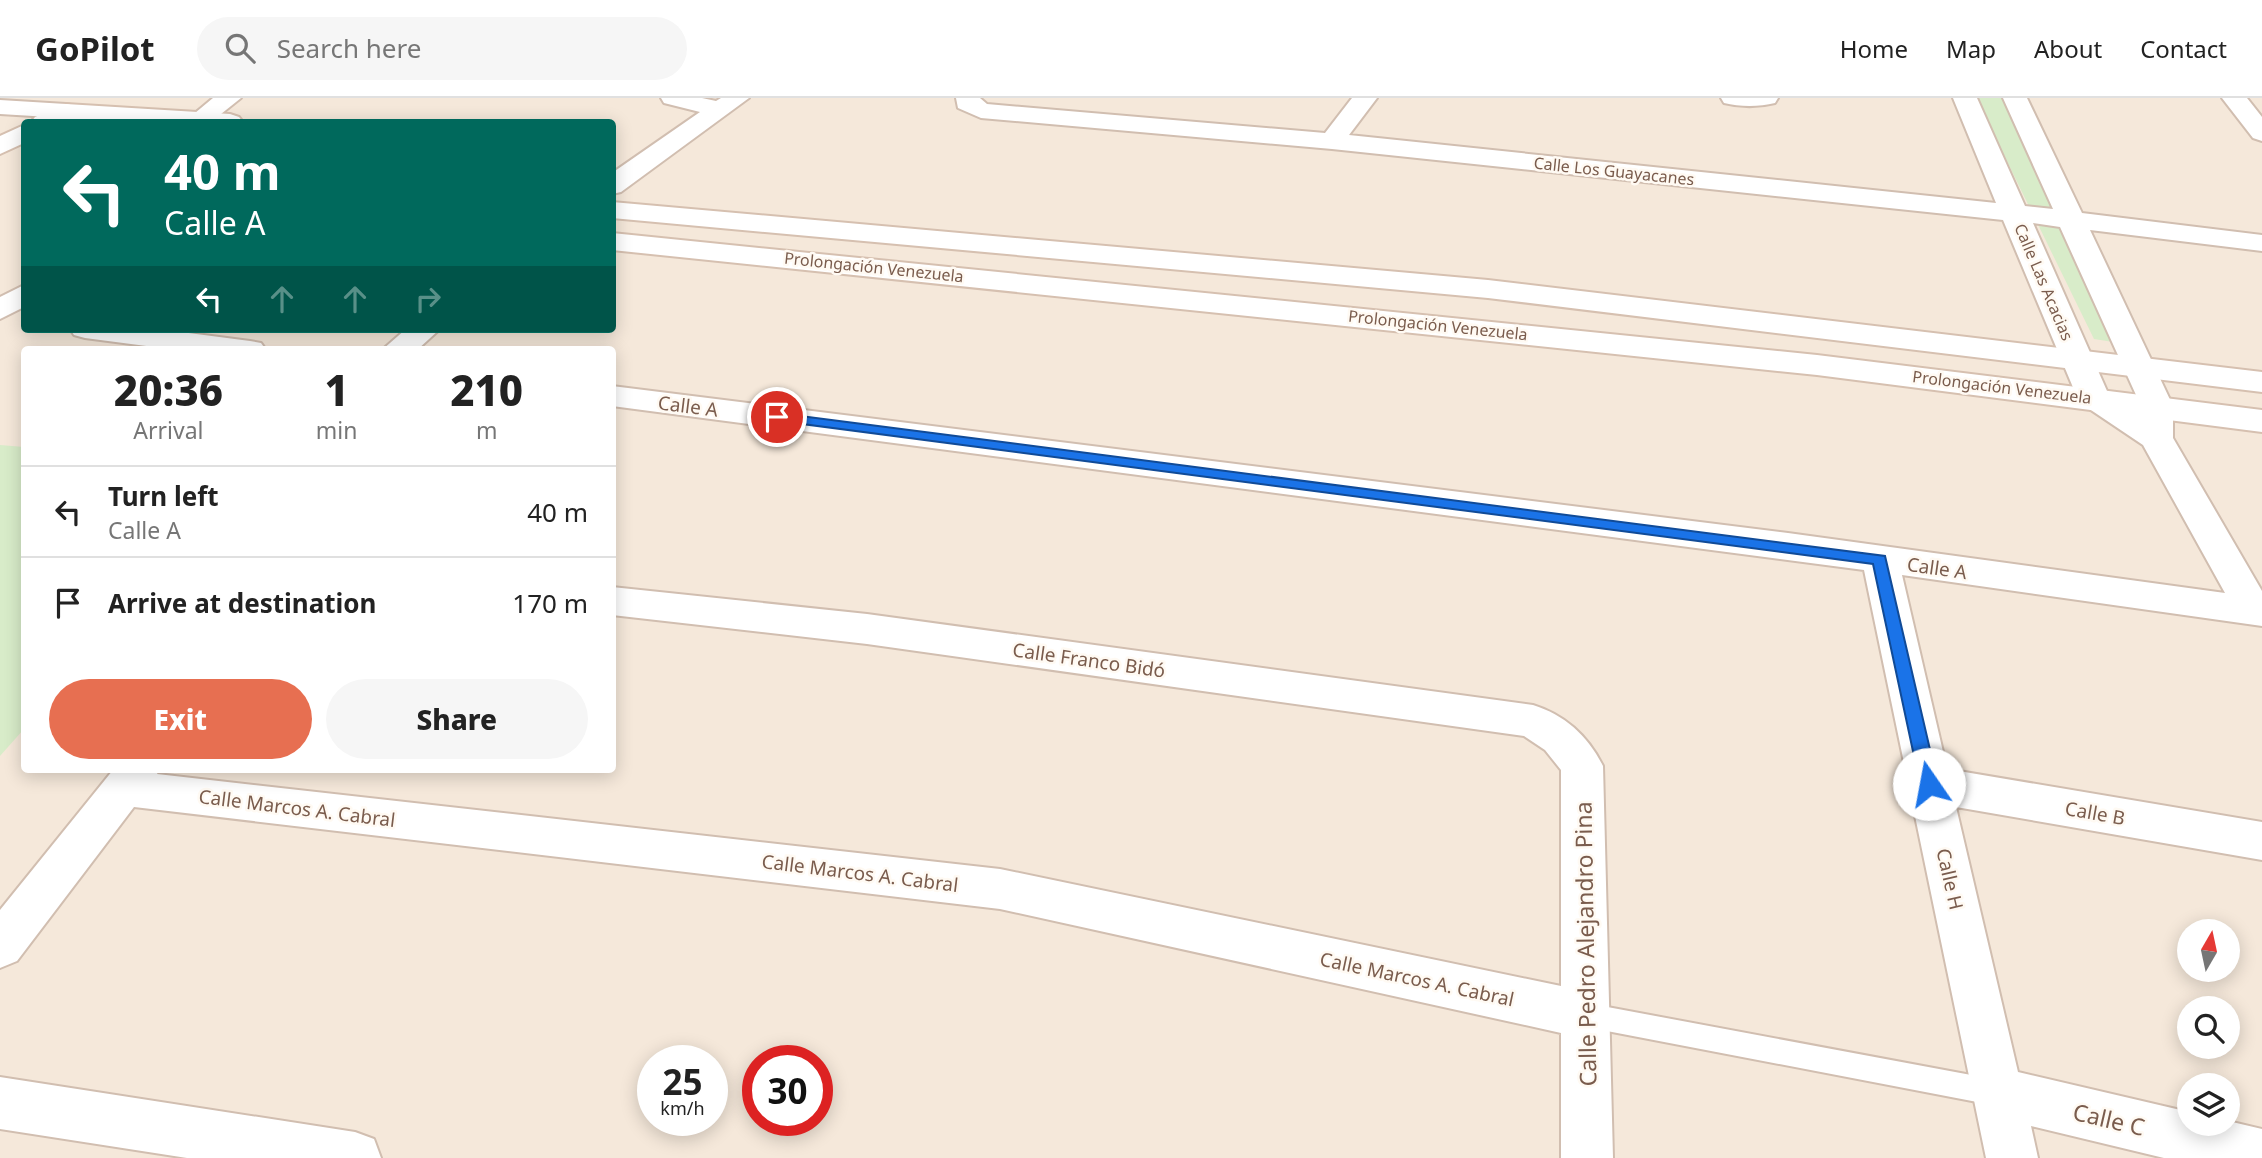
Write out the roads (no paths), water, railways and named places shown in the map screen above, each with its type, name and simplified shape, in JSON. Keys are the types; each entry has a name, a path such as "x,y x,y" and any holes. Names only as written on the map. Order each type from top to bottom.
{"street":[{"path":"201,118 229,98"},
{"path":"673,98 729,104"},
{"path":"1143,125 1168,98"},
{"path":"1332,141 1365,98"},
{"path":"1733,98 1766,98"},
{"name":"Calle Las Acacias","path":"1965,98 2093,397"},
{"path":"2015,98 2140,366 2157,422 2258,611"},
{"path":"2234,98 2262,133"},
{"name":"Calle Los Guayacanes","path":"967,100 981,111 1332,141 2015,213 2262,243"},
{"path":"616,183 729,104"},
{"path":"0,107 55,117 208,119"},
{"name":"Prolongación Venezuela","path":"616,210 1488,289 2075,357 2262,382"},
{"name":"Prolongación Venezuela","path":"616,241 1790,362 2093,397 2157,422 2262,421"},
{"path":"0,310 21,296"},
{"path":"0,318 21,321"},
{"path":"116,333 219,346"},
{"path":"403,346 420,333"},
{"name":"Calle A","path":"616,397 2258,611"},
{"name":"Calle H","path":"1880,560 2012,1158"},
{"name":"Calle Franco Bidó","path":"616,601 867,629 1533,721 1560,738"},
{"name":"Calle Pedro Alejandro Pina","path":"1560,738 1582,766 1587,1158"},
{"path":"0,946 131,779"},
{"name":"Calle Marcos A. Cabral","path":"131,779 1000,889 1586,1015"},
{"name":"Calle B","path":"1929,784 2262,841"},
{"name":"Calle C","path":"1998,1093 2262,1154"},
{"path":"0,1103 355,1158"}],"lane":[{"path":"1586,1015 1998,1093"}]}
